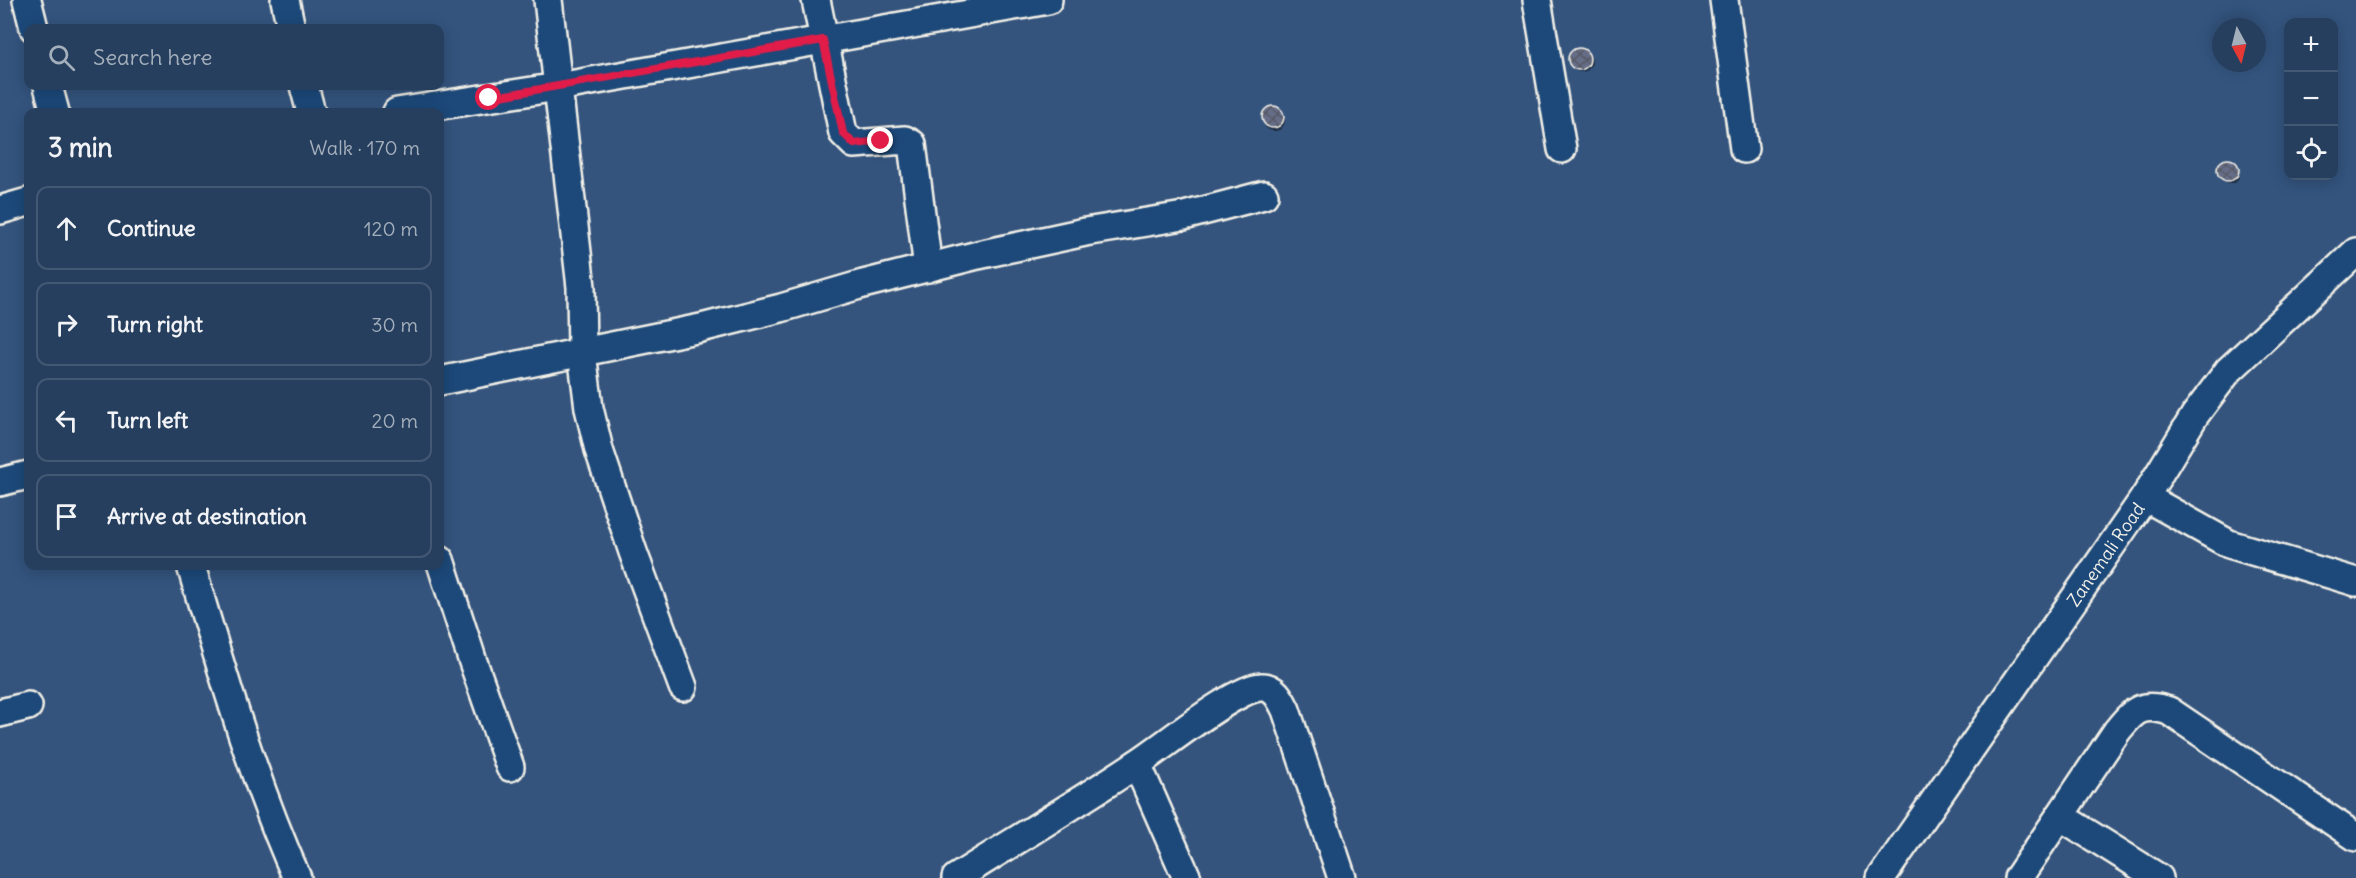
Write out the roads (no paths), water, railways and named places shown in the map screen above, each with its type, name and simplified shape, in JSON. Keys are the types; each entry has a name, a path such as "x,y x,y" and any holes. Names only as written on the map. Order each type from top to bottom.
{"street":[{"path":"27,0 33,24"},
{"path":"285,0 290,24"},
{"path":"548,0 581,287 582,353 589,408 599,450 633,552 683,687"},
{"path":"816,0 839,122 847,139 854,144 905,140 912,144 928,268"},
{"path":"423,108 558,87 1048,0"},
{"path":"1537,0 1562,149"},
{"path":"1724,0 1744,149"},
{"path":"49,90 54,108"},
{"path":"305,90 310,108"},
{"path":"444,380 701,328 928,268 1085,232 1184,216 1264,195"},
{"path":"0,210 24,203"},
{"name":"Zanemali Road","path":"1881,878 2145,497 2195,415 2228,371 2356,252"},
{"path":"0,482 24,476"},
{"path":"2145,497 2229,544 2356,582"},
{"path":"192,570 229,696 272,822 297,878"},
{"path":"443,570 510,767"},
{"path":"956,878 1137,764 1225,703 1247,690 1263,687 1276,693 1286,710 1342,878"},
{"path":"0,713 28,706"},
{"path":"2018,878 2128,717 2139,709 2154,706 2169,711 2356,837"},
{"path":"1137,764 1186,878"},
{"path":"2060,816 2159,878"}]}
